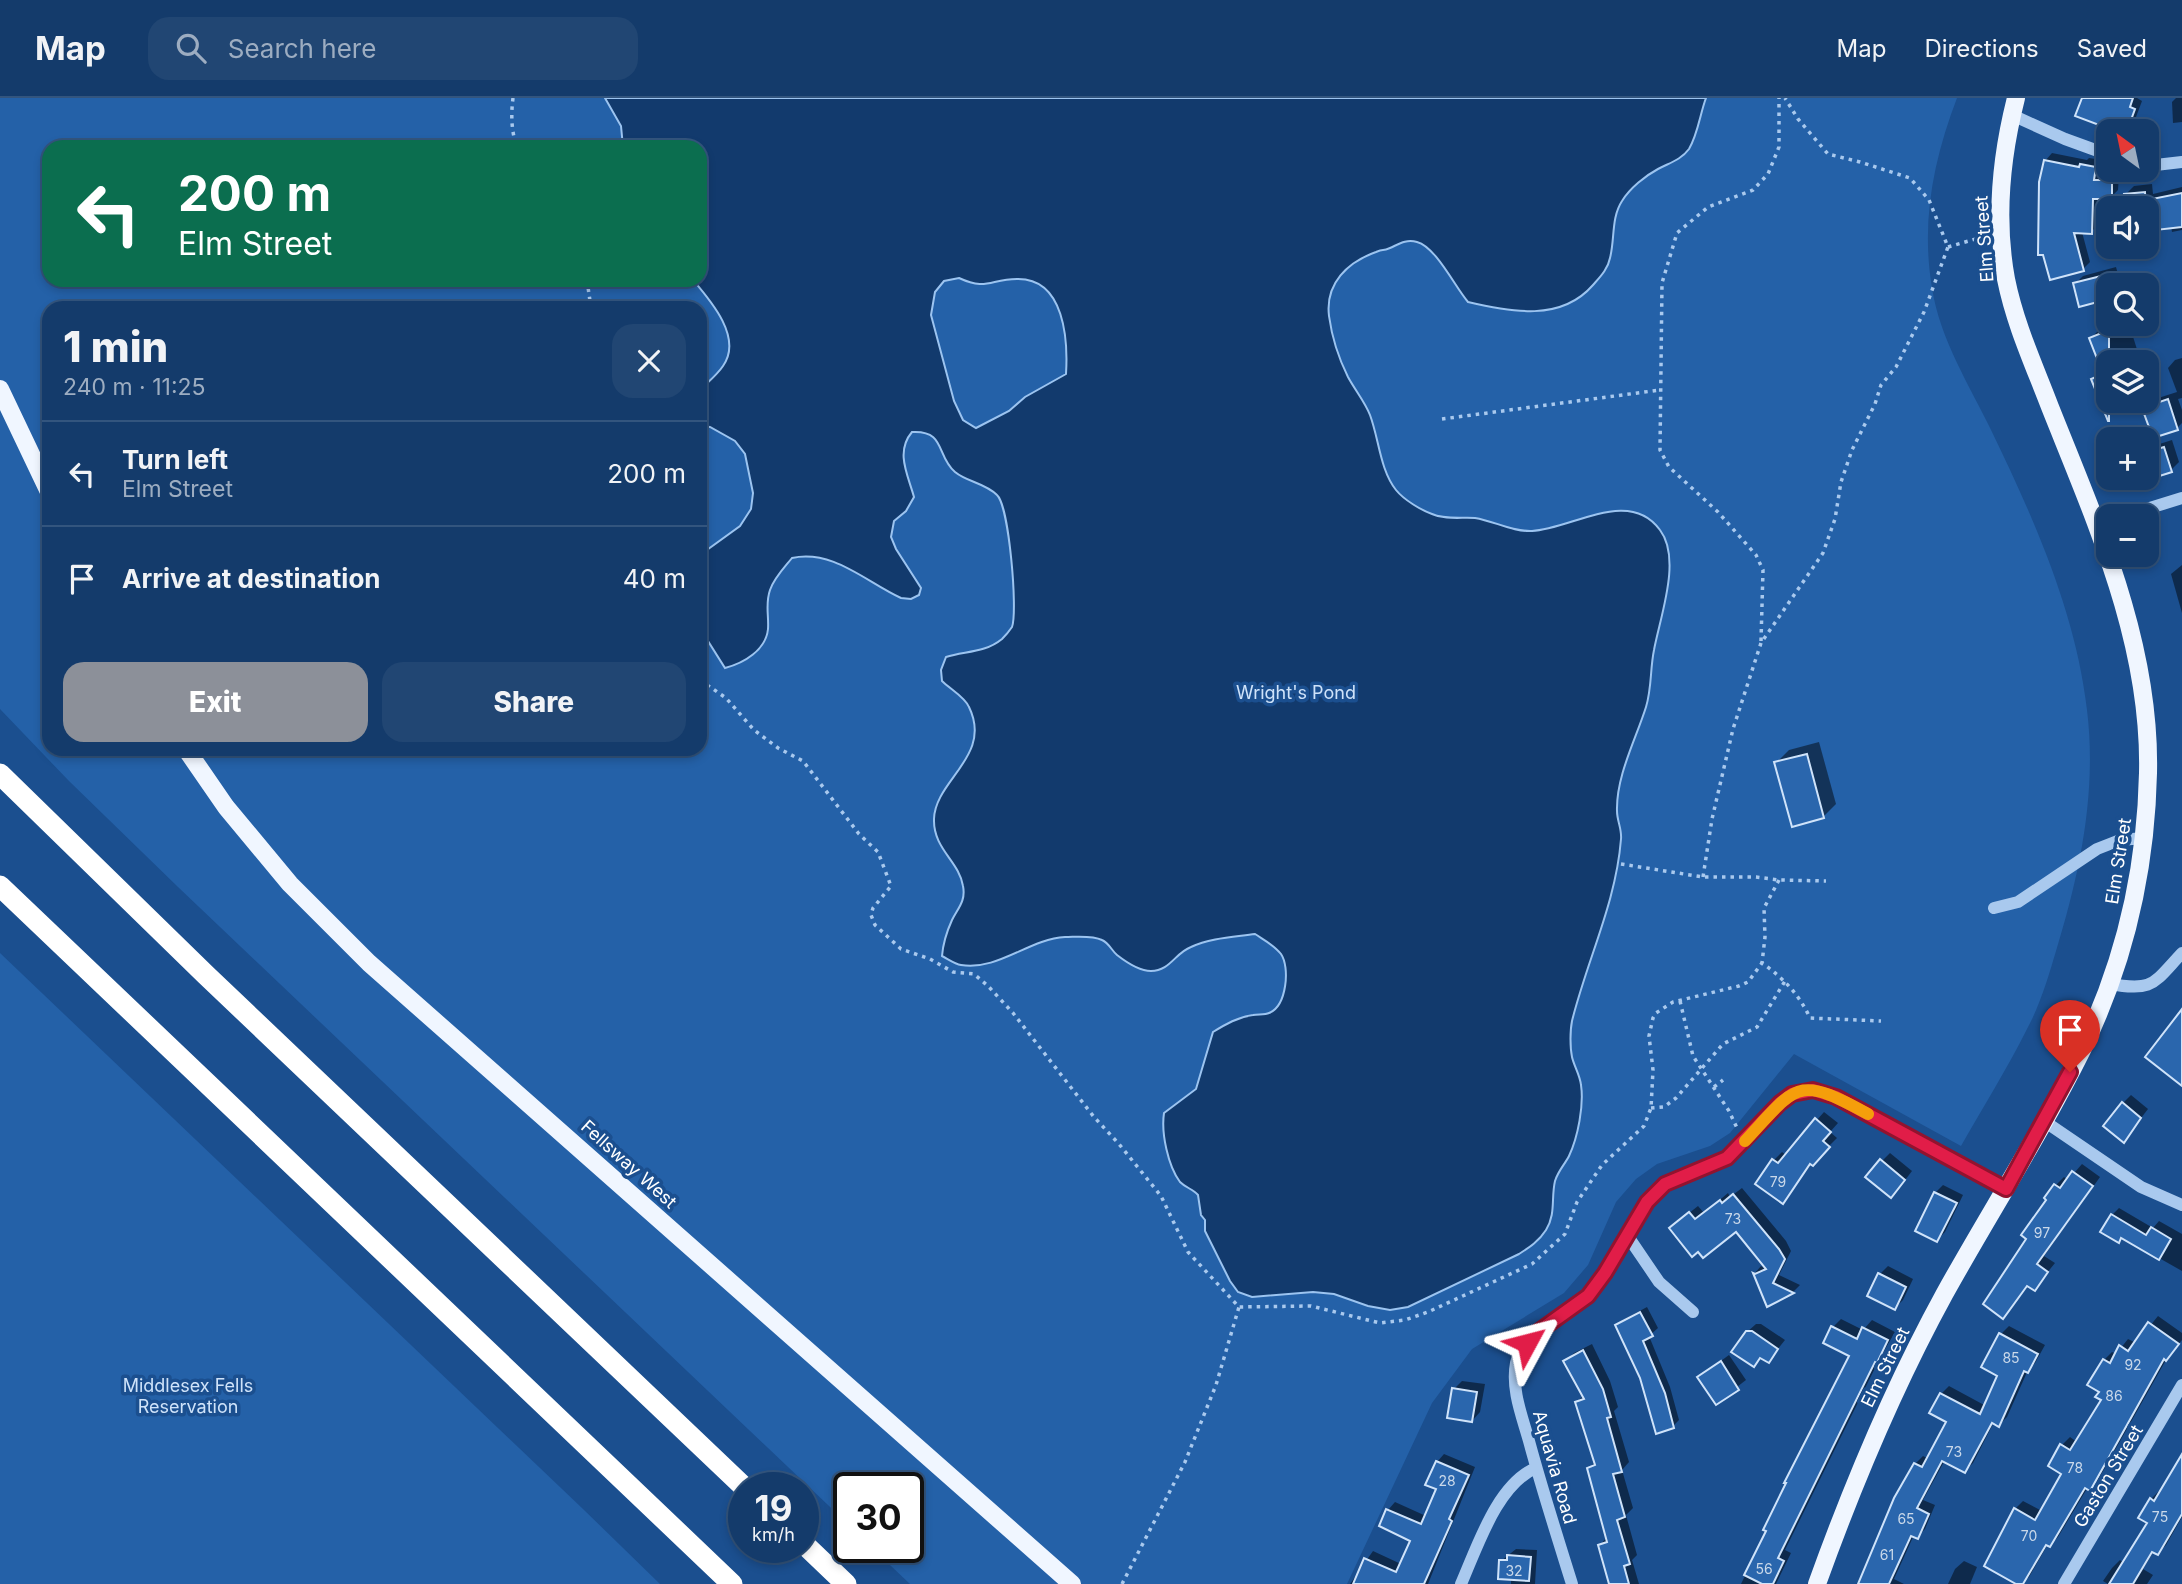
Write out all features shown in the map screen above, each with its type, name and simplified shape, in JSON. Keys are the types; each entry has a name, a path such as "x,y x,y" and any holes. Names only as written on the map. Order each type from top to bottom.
{"highway":[{"path":"0,774 215,983 728,1472"},
{"path":"0,886 732,1584"},
{"path":"819,1558 846,1584"}],"main road":[{"name":"Elm Street","path":"2014,107 2002,169 2001,231 2007,282 2029,355 2096,507"},
{"path":"0,389 42,477"},
{"name":"Elm Street","path":"1818,1584 1848,1497 1874,1436 1944,1295 2006,1189 2083,1047 2109,984 2130,916 2144,838 2149,770 2140,669 2115,567"},
{"name":"Fellsway West","path":"191,756 226,807 290,884 369,963 1072,1584"}],"street":[{"path":"2014,107 2065,139 2096,150"},
{"path":"2160,165 2182,162"},
{"path":"2159,505 2182,498"},
{"path":"1994,908 2018,902 2097,849 2120,840 2144,838"},
{"path":"2109,984 2143,988 2154,981 2182,953"},
{"name":"Aquavia Road","path":"1572,1584 1536,1468 1516,1390 1517,1358 1521,1349 1535,1334 1588,1296 1605,1273 1647,1202 1665,1184 1727,1158 1787,1097 1805,1090 1821,1091 2006,1189"},
{"path":"2044,1121 2141,1187 2182,1205"},
{"path":"1627,1234 1659,1282 1693,1312"},
{"name":"Gaston Street","path":"2064,1584 2182,1385"},
{"path":"1461,1584 1500,1501 1514,1482 1536,1468"}],"path":[{"path":"513,98 511,113 516,140"},
{"path":"1703,877 1712,818 1733,729 1761,643 1763,570 1756,555 1739,535 1669,467 1660,450 1662,283 1676,233 1708,207 1753,190 1768,174 1779,147 1779,98"},
{"path":"1761,643 1824,553 1835,519 1841,482 1852,450 1875,404 1881,385 1896,367 1924,312 1948,247 1929,200 1910,178 1828,154 1798,119 1785,98"},
{"path":"1948,247 1979,237"},
{"path":"1442,419 1660,390"},
{"path":"707,685 726,698 762,736 803,761 859,834 878,852 891,887 873,908 871,915 874,925 901,949 930,959 953,972 974,974 988,986 1013,1013 1094,1117 1161,1196 1188,1252 1239,1307 1311,1306 1380,1323 1405,1320 1520,1270 1542,1257 1565,1234 1583,1191 1610,1156 1644,1126 1651,1108 1653,1070 1648,1036 1653,1018 1667,1005 1680,1000 1748,982 1762,963 1764,908 1779,880"},
{"path":"1621,864 1703,877 1826,881"},
{"path":"1762,963 1785,981 1802,1002 1810,1018 1881,1021"},
{"path":"1651,1108 1664,1107 1676,1098 1727,1041 1757,1027 1785,981"},
{"path":"1680,1000 1693,1056 1745,1141"},
{"path":"1714,1087 1723,1080"},
{"path":"1122,1584 1185,1462 1216,1385 1239,1307"}],"green space":[{"name":"Wright's Pond","path":"0,98 1957,98 1941,145 1931,192 1928,239 1932,288 1949,344 2023,498 2051,567 2073,638 2090,741 2088,802 2079,862 2065,922 2043,991 2032,1020 1961,1146 1794,1054 1730,1133 1710,1146 1657,1164 1636,1179 1616,1202 1588,1265 1564,1293 1472,1349 1432,1403 1347,1584 910,1584 888,1563 924,1563 924,1472 833,1472 833,1510 819,1496 819,1472 793,1472 178,887 45,756 707,756 707,301 42,301 42,753 0,709"},
{"name":"Middlesex Fells Reservation","path":"0,953 583,1509 660,1584 0,1584"}],"shaded area":[{"name":"Wright's Pond","path":"605,98 1706,98 1689,149 1679,159 1643,179 1625,196 1616,214 1612,251 1606,269 1580,297 1566,305 1535,311 1518,311 1468,302 1431,251 1424,245 1409,241 1366,256 1348,268 1335,284 1329,304 1332,332 1341,362 1370,415 1383,464 1391,482 1408,501 1437,516 1475,518 1525,531 1548,529 1616,511 1633,512 1647,518 1660,530 1666,542 1669,556 1668,588 1654,650 1648,700 1620,784 1617,815 1621,835 1618,863 1607,909 1571,1025 1571,1053 1582,1093 1580,1121 1569,1156 1555,1181 1549,1224 1534,1244 1519,1254 1408,1307 1390,1310 1368,1306 1334,1294 1313,1292 1252,1297 1238,1292 1205,1231 1198,1195 1180,1182 1172,1167 1165,1139 1164,1113 1196,1089 1213,1032 1242,1017 1269,1013 1280,1003 1286,977 1281,954 1255,934 1222,938 1191,947 1163,968 1151,971 1133,966 1117,955 1104,941 1089,937 1052,939 975,966 959,964 942,956 947,933 964,891 957,869 938,839 934,819 943,792 969,754 974,740 974,724 967,703 942,681 941,670 946,657 989,647 1002,639 1012,627 1014,601 1011,559 1001,503 992,491 955,472 936,440 930,435 912,432 904,447 904,456 914,497 906,511 894,521 891,537 921,588 919,595 911,599 901,598 835,562 807,556 792,558 770,590 767,605 768,629 763,643 746,659 725,668 707,638 707,550 740,526 751,509 753,493 745,454 735,441 707,427 707,383 723,366 729,344 722,320 699,287 707,287 707,140 622,140 621,126","holes":["959,278 976,284 1017,279 1033,281 1045,289 1060,314 1066,345 1066,374 1025,397 1009,411 976,428 963,420 954,401 931,315 935,292 944,281"]}],"building":[{"path":"2082,98 2133,98 2130,107 2135,109 2131,119 2096,119 2096,124 2075,116"},
{"path":"2044,160 2079,167 2080,164 2096,167 2096,182 2112,182 2112,196 2096,196 2096,199 2093,199 2092,234 2074,233 2084,271 2050,280 2043,255 2038,255 2039,182"},
{"path":"2145,192 2145,196 2124,196"},
{"path":"2182,193 2182,227 2159,230 2159,198"},
{"path":"2096,277 2096,302 2079,307 2073,283"},
{"path":"2109,336 2109,350 2096,350 2096,356 2089,338"},
{"path":"2096,377 2096,391 2091,379"},
{"path":"2168,399 2178,430 2159,436 2159,427 2149,427 2144,413 2159,413 2159,402"},
{"path":"2164,447 2172,472 2159,476 2159,448"},
{"path":"1807,754 1824,818 1792,827 1774,762"},
{"path":"2182,1009 2182,1086 2145,1057"},
{"path":"2122,1102 2141,1118 2124,1143 2103,1126"},
{"path":"1815,1118 1831,1132 1823,1141 1830,1147 1813,1166 1810,1164 1783,1204 1755,1184 1772,1159 1778,1163"},
{"path":"1880,1159 1905,1180 1891,1198 1865,1177"},
{"path":"2072,1171 2093,1186 2037,1264 2048,1272 2035,1291 2027,1286 2003,1319 1983,1304 2026,1239 2021,1235 2046,1200 2044,1198 2054,1184 2060,1188"},
{"path":"1934,1192 1957,1203 1937,1242 1915,1231"},
{"path":"1733,1194 1785,1259 1773,1283 1794,1293 1767,1307 1753,1273 1766,1269 1736,1232 1703,1258 1698,1252 1692,1257 1669,1228 1689,1212 1695,1219 1720,1200 1722,1203"},
{"path":"2111,1214 2146,1235 2151,1227 2171,1239 2159,1260 2121,1238 2119,1243 2100,1232"},
{"path":"1878,1273 1906,1287 1895,1310 1867,1296"},
{"path":"1640,1312 1653,1336 1643,1341 1665,1393 1674,1428 1656,1434 1640,1378 1615,1325"},
{"path":"2148,1322 2179,1344 2166,1361 2164,1359 2090,1491 2085,1488 2050,1547 2046,1545 2023,1584 2016,1584 1984,1566 2014,1508 2035,1520 2061,1474 2048,1466 2060,1444 2070,1450 2101,1400 2095,1397 2099,1392 2087,1385 2103,1359 2110,1363 2119,1345 2128,1351"},
{"path":"1831,1326 1857,1339 1862,1327 1888,1340 1778,1558 1784,1561 1773,1584 1762,1584 1744,1575 1766,1531 1763,1530 1784,1483 1849,1356 1823,1343"},
{"path":"1746,1331 1752,1331 1778,1349 1769,1363 1760,1358 1754,1367 1731,1352"},
{"path":"1999,1333 2038,1354 2028,1373 2024,1371 1999,1427 1992,1423 1965,1473 1942,1461 1917,1508 1929,1514 1918,1539 1911,1536 1889,1584 1858,1584 1894,1498 1914,1463 1922,1467 1946,1422 1929,1413 1940,1393 1980,1414 1997,1376 1981,1367"},
{"path":"1583,1350 1603,1389 1611,1417 1607,1418 1622,1472 1613,1474 1625,1517 1617,1520 1630,1564 1624,1566 1629,1584 1609,1584 1598,1545 1607,1542 1587,1468 1595,1465 1575,1402 1584,1399 1563,1361"},
{"path":"1721,1361 1739,1390 1716,1405 1697,1377"},
{"path":"1452,1388 1477,1392 1472,1422 1447,1418"},
{"path":"2182,1454 2182,1514 2158,1555 2152,1552 2133,1584 2109,1584 2147,1523 2138,1518 2150,1498 2154,1501"},
{"path":"1436,1461 1469,1475 1424,1584 1353,1584 1364,1558 1396,1572 1410,1541 1379,1526 1386,1509 1421,1524 1436,1489 1425,1485"},
{"path":"1507,1555 1531,1557 1529,1581 1498,1579 1499,1560 1507,1560"}],"slow traffic":[{"path":"1745,1141 1780,1103 1792,1094 1805,1090 1821,1091 1868,1114"}],"route":[{"path":"1527,1343 1535,1334 1588,1296 1599,1283 1654,1193 1673,1179 1727,1158 1792,1094 1813,1090 1836,1097 2006,1189 2070,1072"}]}
